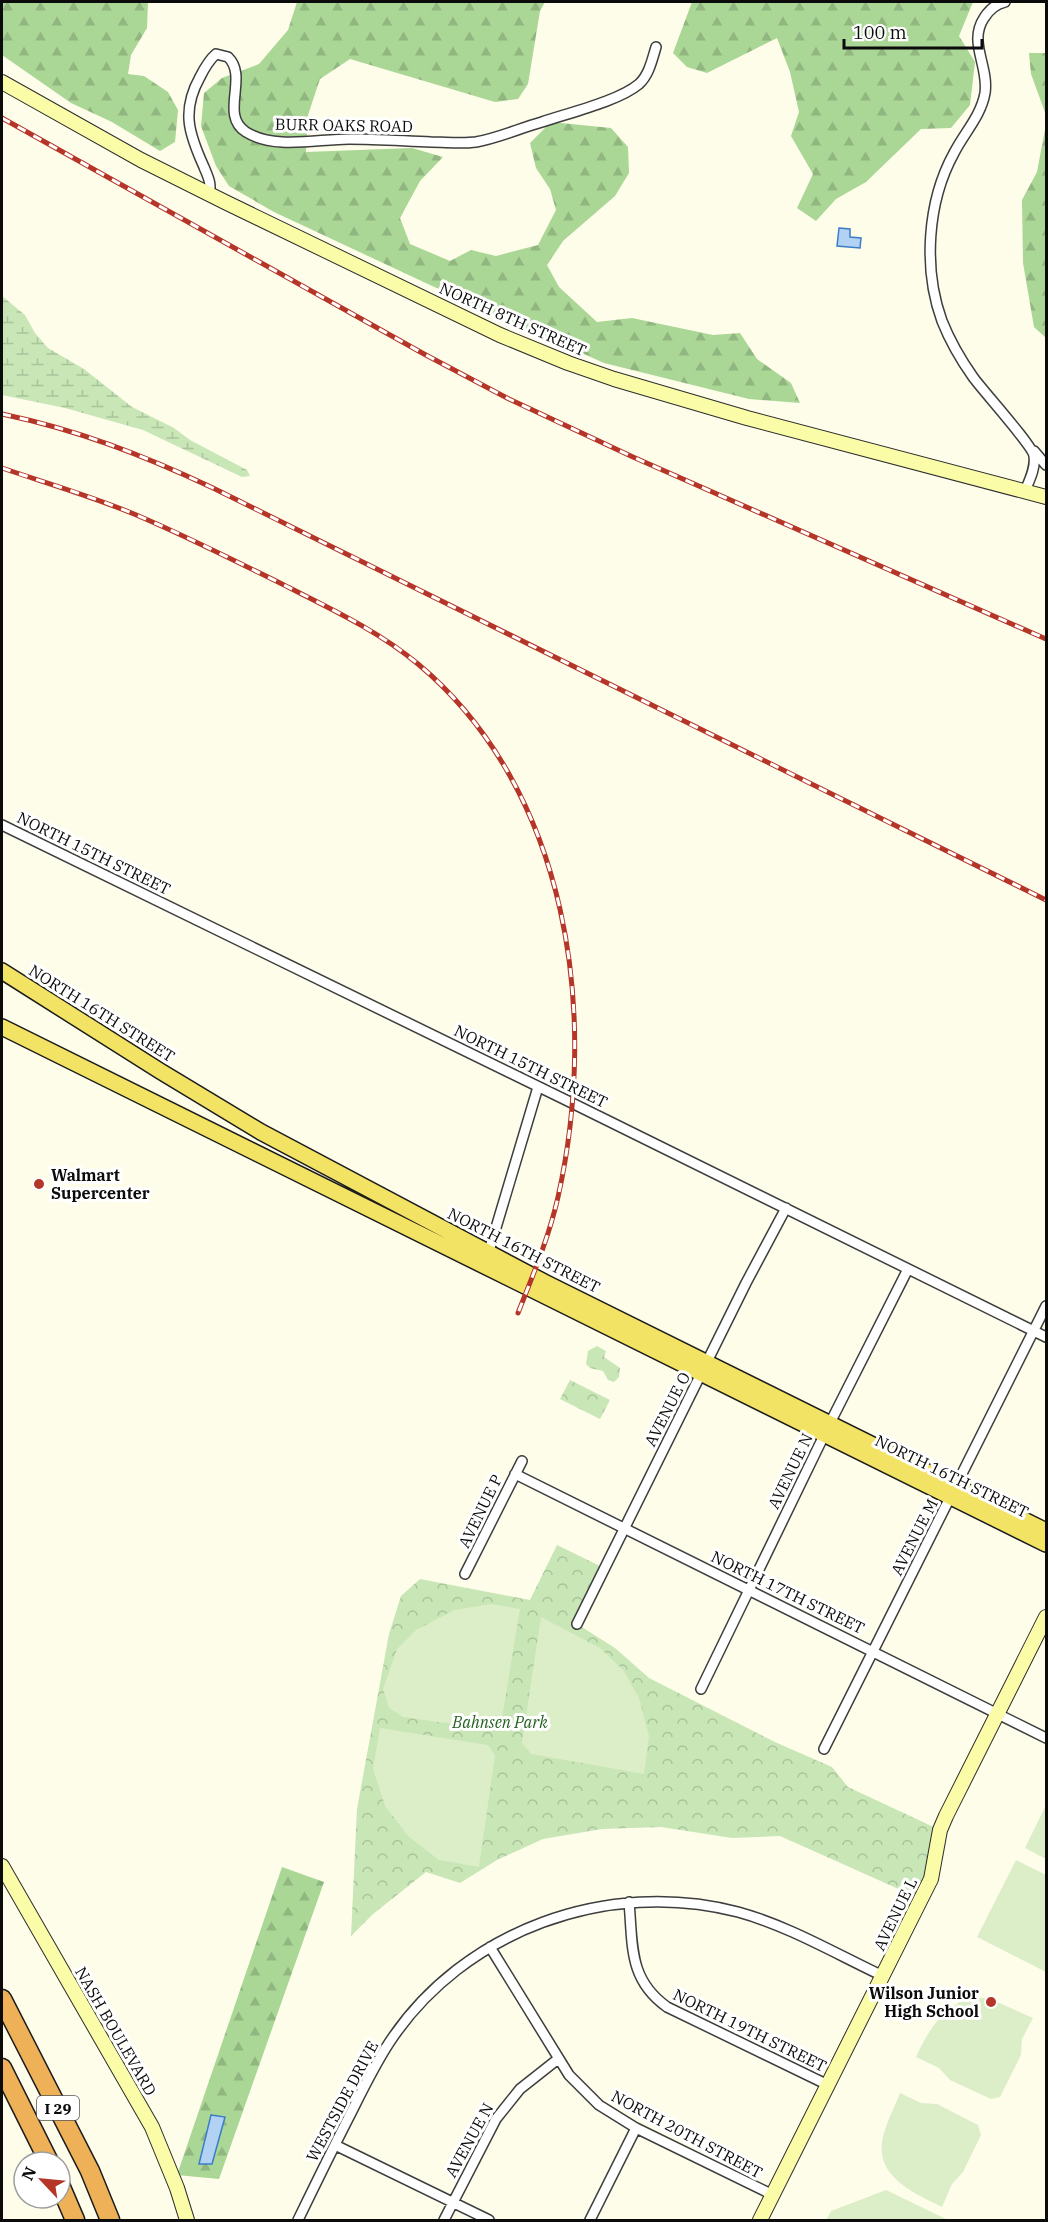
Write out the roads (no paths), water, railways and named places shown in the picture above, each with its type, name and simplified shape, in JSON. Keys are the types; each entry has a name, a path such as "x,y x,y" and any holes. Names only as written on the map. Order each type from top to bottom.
{"highway":[{"name":"I 29","path":"2,1999 90,2171 110,2220"},
{"name":"I 29","path":"2,2068 43,2150"}],"main road":[{"name":"NORTH 16TH STREET","path":"2,971 254,1128 704,1367"},
{"name":"NORTH 16TH STREET","path":"2,1027 704,1367 954,1491 1047,1531"},
{"name":"NORTH 16TH STREET","path":"954,1491 1047,1544"}],"street":[{"path":"1005,2 999,3 986,15 978,32 978,48 986,78 983,101 978,114 953,153 941,184 933,218 931,257 935,299 942,321 957,353 978,384 1047,465"},
{"name":"BURR OAKS ROAD","path":"209,194 211,184 195,147 187,117 194,87 216,54 228,57 234,64 235,117 240,127 255,137 294,142 366,139 459,143 476,142 501,136 591,107 632,89 646,76 656,48"},
{"name":"NORTH 8TH STREET","path":"2,82 141,160 209,194 500,335 568,363 614,380 747,418 1047,497"},
{"path":"1025,491 1034,466 1033,450"},
{"name":"NORTH 15TH STREET","path":"2,825 1047,1337"},
{"path":"489,1251 538,1087"},
{"name":"AVENUE O","path":"577,1624 704,1367 786,1208"},
{"name":"AVENUE N","path":"701,1689 827,1428 908,1269"},
{"name":"AVENUE M","path":"824,1749 1047,1306"},
{"name":"AVENUE P","path":"465,1574 522,1461"},
{"name":"NORTH 17TH STREET","path":"515,1474 1047,1738"},
{"name":"AVENUE L","path":"760,2220 931,1879 939,1837 946,1816 1047,1617"},
{"name":"NASH BOULEVARD","path":"2,1866 152,2127 170,2168 187,2220"},
{"name":"WESTSIDE DRIVE","path":"297,2220 373,2069 406,2019 450,1976 490,1947 538,1923 594,1907 629,1902 673,1902 712,1906 788,1930 883,1976"},
{"name":"NORTH 19TH STREET","path":"629,1902 637,1971 647,1990 656,1999 667,2007 828,2085"},
{"name":"NORTH 20TH STREET","path":"490,1947 558,2059 585,2093 614,2116 636,2128 773,2195"},
{"name":"AVENUE N","path":"444,2220 489,2131 507,2104 539,2073 558,2059"},
{"path":"590,2220 636,2128"},
{"path":"335,2145 489,2220"}],"water":[{"path":"839,228 850,229 850,237 861,238 860,248 837,246"},
{"path":"211,2115 225,2117 212,2164 199,2164"}],"railway":[{"path":"2,118 424,354 509,399 633,457 1046,639"},
{"path":"2,414 30,420 110,445 213,488 1046,900"},
{"path":"2,468 101,501 153,522 282,584 369,630 418,664 469,716 509,775 539,840 560,909 572,981 575,1054 570,1127 558,1197 545,1241 518,1313"}],"place":[{"name":"Walmart Supercenter","path":"39,1184"},
{"name":"Wilson Junior High School","path":"991,2002"}],"park label":[{"name":"Bahnsen Park","path":"500,1722"}]}
